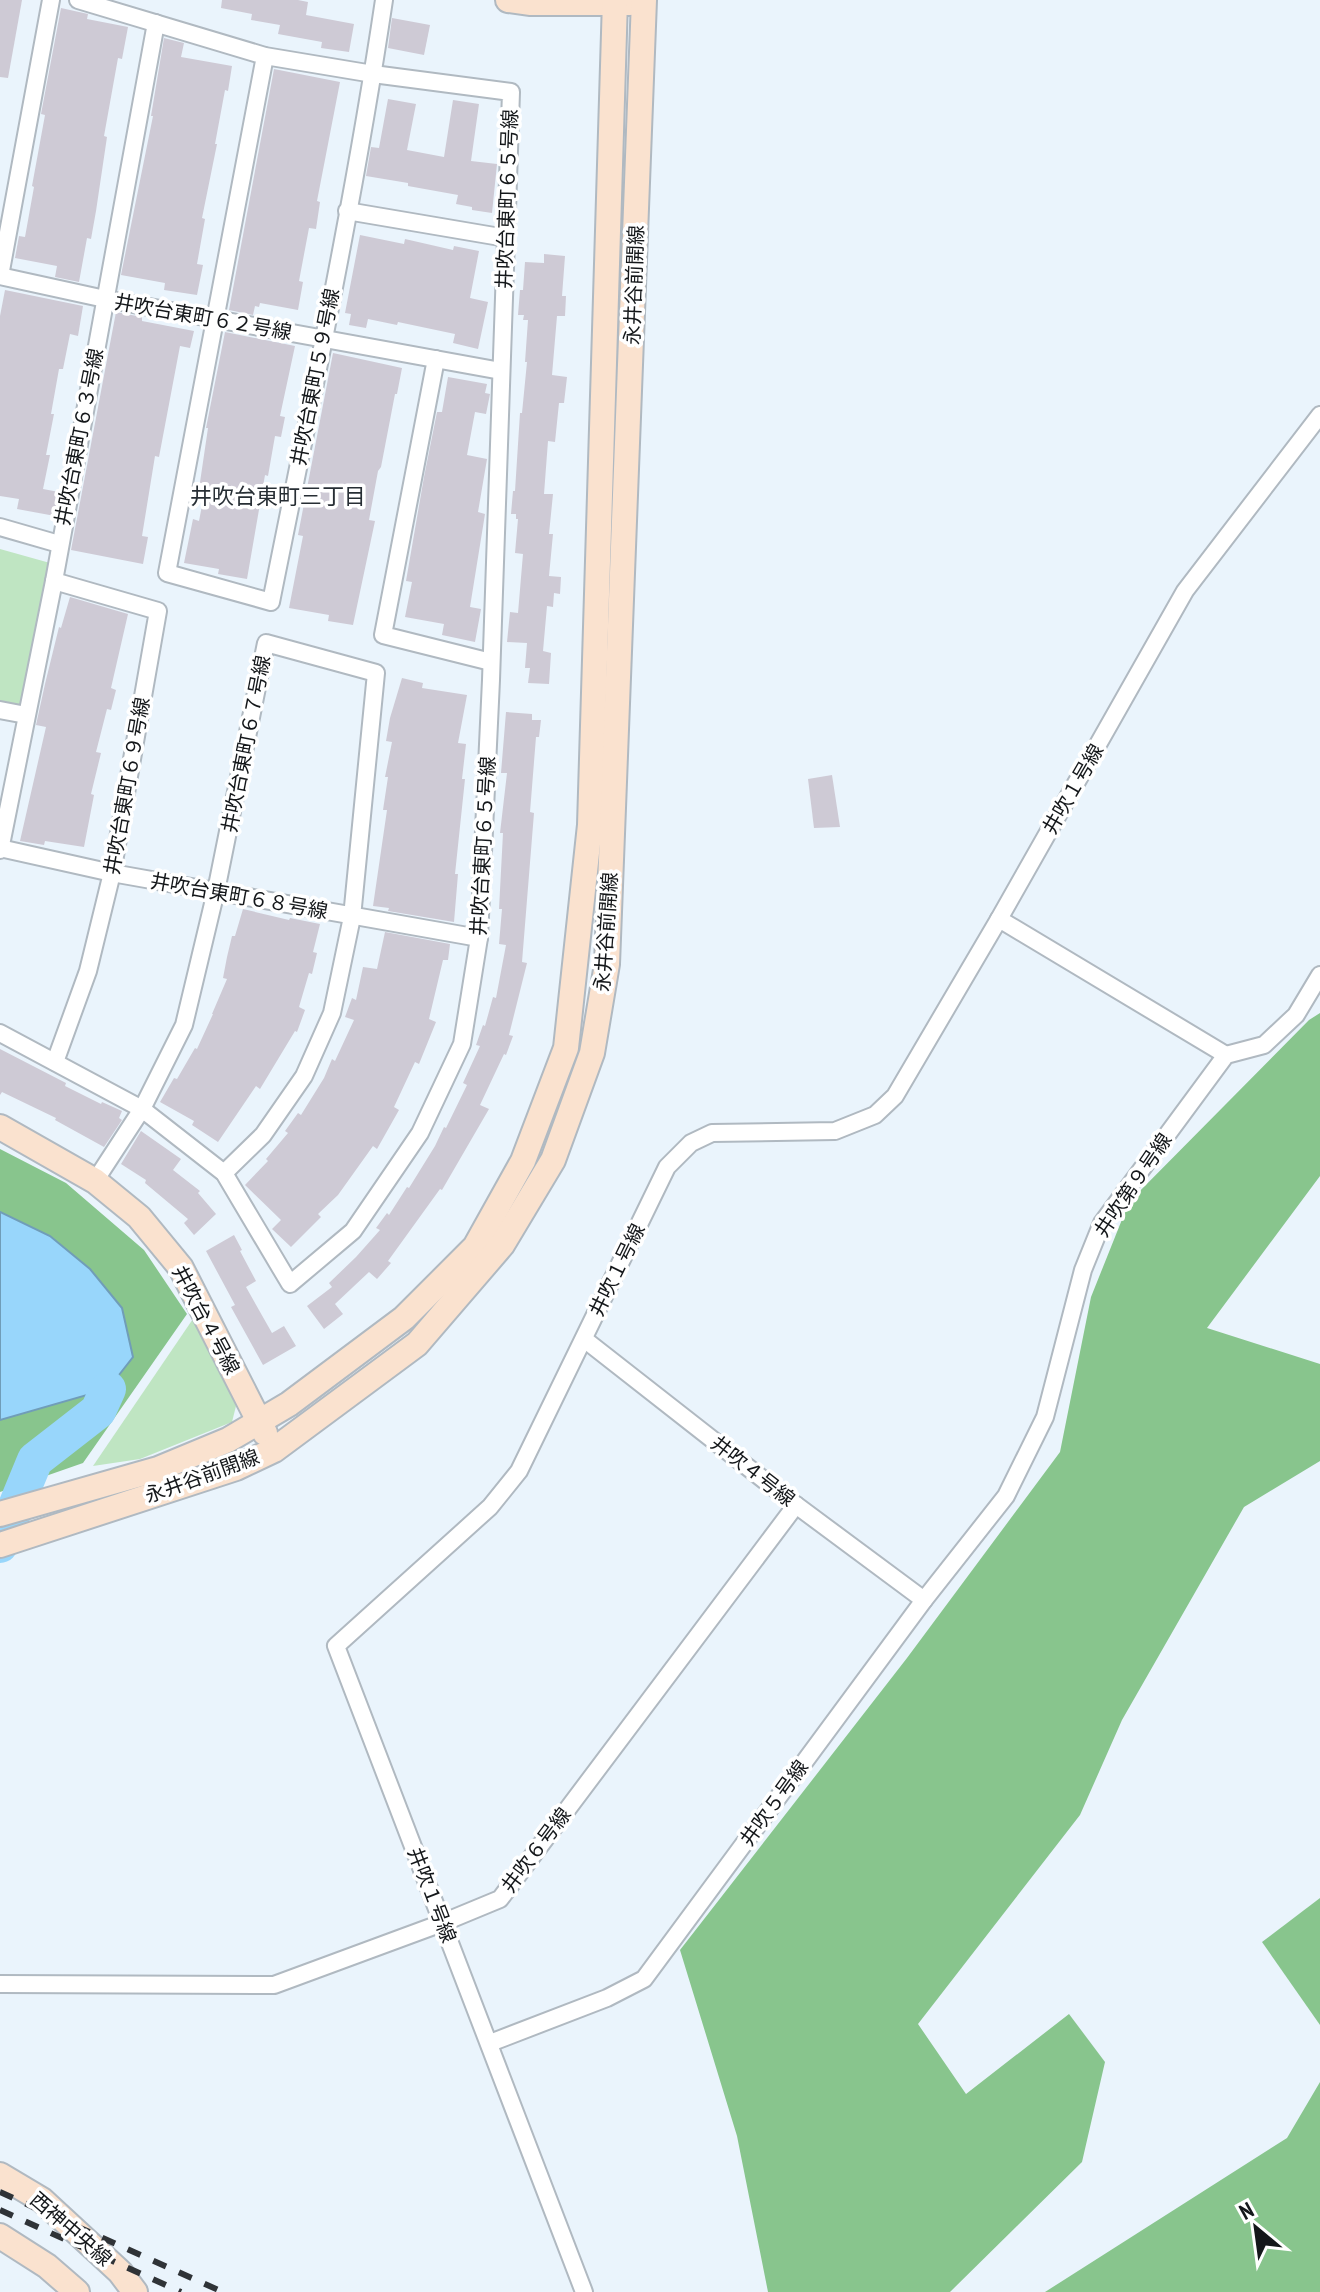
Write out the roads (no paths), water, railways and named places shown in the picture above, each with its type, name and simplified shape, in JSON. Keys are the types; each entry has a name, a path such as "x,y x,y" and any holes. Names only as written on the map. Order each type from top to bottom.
{"street":[{"path":"0,276 51,0"},
{"path":"78,0 265,56 373,74"},
{"name":"井吹台東町５９号線","path":"265,56 167,573 271,602 373,74 384,0"},
{"path":"508,0 531,3 644,2"},
{"name":"永井谷前開線","path":"0,1514 158,1469 228,1440 289,1404 404,1318 475,1247 523,1161 566,1048 590,825 615,1"},
{"name":"永井谷前開線","path":"0,1545 236,1468 274,1450 417,1344 502,1245 553,1160 592,1053 607,964 644,2"},
{"name":"井吹台東町６３号線","path":"0,849 54,581 156,23"},
{"name":"井吹台東町６５号線","path":"0,1033 142,1109 224,1173 290,1284 353,1231 420,1133 462,1044 479,938 511,92 373,74"},
{"path":"347,211 506,238"},
{"name":"井吹台東町６２号線","path":"0,276 105,299 501,371"},
{"path":"436,359 383,635 491,662"},
{"name":"井吹１号線","path":"584,2292 336,1646 490,1507 519,1471 667,1167 691,1143 712,1133 835,1131 875,1115 895,1096 1185,591 1320,415"},
{"path":"0,527 59,544"},
{"name":"井吹台東町６９号線","path":"54,581 158,611 112,873 88,971 55,1062"},
{"name":"井吹台東町６７号線","path":"95,1181 142,1109 184,1025 216,891 266,643 376,673 352,917 332,1013 304,1076 263,1135 224,1173"},
{"path":"0,710 26,715"},
{"name":"井吹台東町６８号線","path":"0,849 112,873 479,938"},
{"path":"999,919 1226,1055 1264,1045 1296,1015 1320,975"},
{"name":"井吹第９号線","path":"1006,1496 1045,1417 1083,1270 1102,1223 1226,1055"},
{"name":"井吹台４号線","path":"0,1127 95,1181 139,1217 181,1268 274,1450"},
{"name":"井吹４号線","path":"584,1339 796,1505 924,1600"},
{"name":"井吹５号線","path":"490,2043 607,1998 644,1979 924,1600 1006,1496"},
{"name":"井吹６号線","path":"0,1984 274,1985 500,1899 796,1505"},
{"name":"西神中央線","path":"0,2175 42,2200 120,2272 135,2292"},
{"path":"0,2236 47,2266 77,2292"}],"water":[{"path":"0,1212 50,1236 90,1269 122,1308 133,1357 108,1389 0,1420"}],"waterway":[{"path":"0,1545 35,1460 98,1411 108,1389"}],"railway":[{"path":"0,2192 223,2292"},
{"path":"0,2210 181,2292"}],"district":[{"name":"井吹台東町三丁目","path":"278,496"}]}
